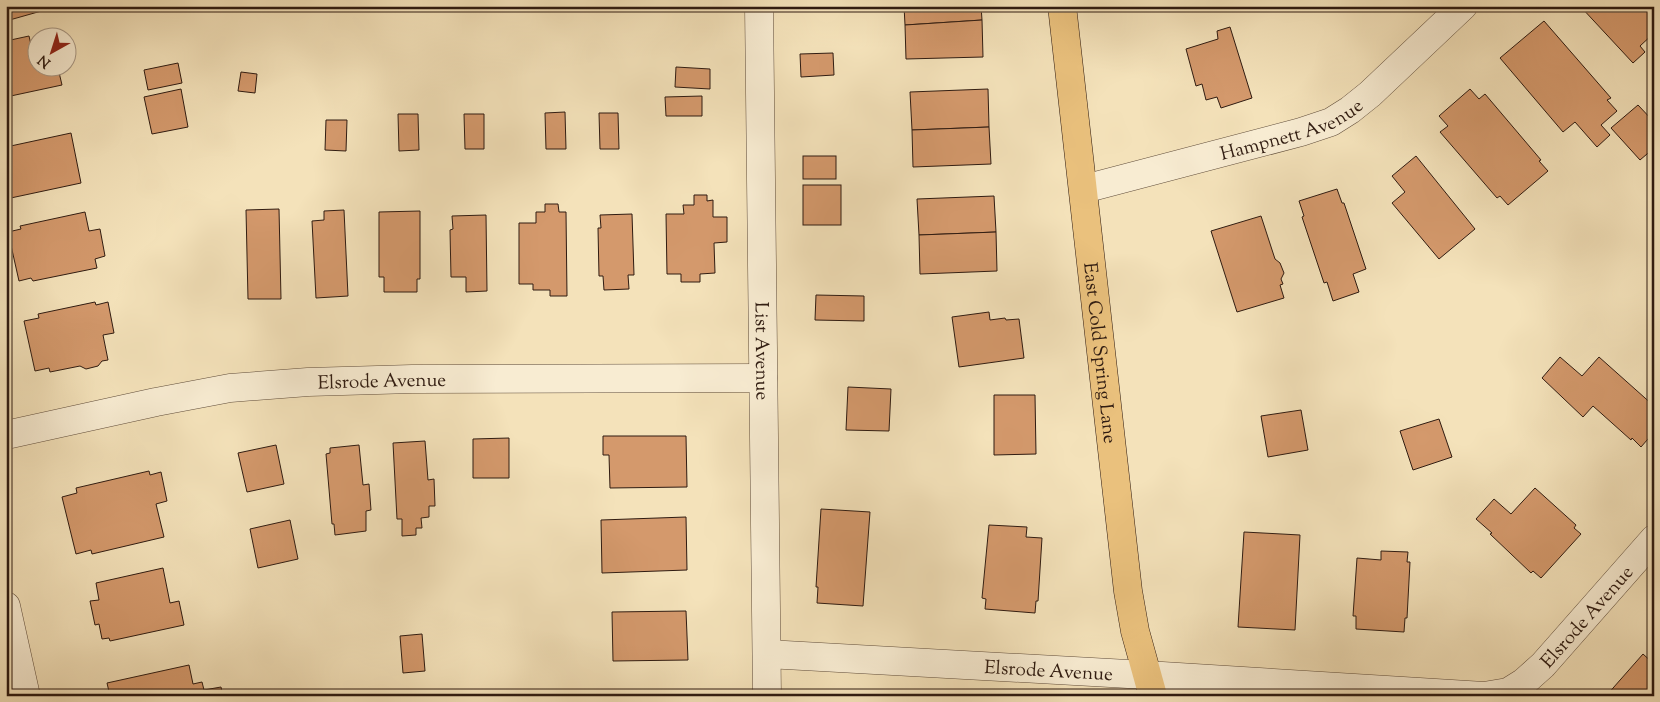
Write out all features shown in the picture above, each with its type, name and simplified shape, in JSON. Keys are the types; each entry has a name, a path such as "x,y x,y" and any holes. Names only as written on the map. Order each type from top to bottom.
{"main road":[{"name":"East Cold Spring Lane","path":"1062,6 1128,591 1135,631 1149,685"}],"street":[{"name":"List Avenue","path":"759,6 767,696"},
{"name":"Hampnett Avenue","path":"1084,189 1301,132 1331,122 1370,94 1463,6"},
{"name":"Elsrode Avenue","path":"6,435 230,388 308,382 412,379 763,378"},
{"name":"Elsrode Avenue","path":"767,654 1149,685 1484,696 1508,692 1524,682 1542,665 1654,540"},
{"path":"6,606 26,696"}],"building":[{"path":"6,6 51,6 52,8 6,21"},
{"path":"799,6 833,6 833,8 799,9"},
{"path":"904,6 981,6 982,20 905,25"},
{"path":"1580,6 1650,6 1654,10 1654,33 1640,46 1645,52 1633,63"},
{"path":"982,20 983,57 906,59 905,25"},
{"path":"1544,21 1611,98 1607,100 1617,111 1601,125 1610,135 1597,147 1575,122 1563,132 1500,58"},
{"path":"1230,27 1252,98 1221,108 1217,97 1206,100 1202,84 1196,86 1186,49 1218,39 1217,31"},
{"path":"28,36 28,78 60,78 62,85 6,97 6,41"},
{"path":"833,53 834,75 801,77 800,54"},
{"path":"178,63 182,83 148,90 144,70"},
{"path":"676,67 710,69 710,89 675,87"},
{"path":"241,72 257,74 255,93 238,91"},
{"path":"181,89 188,127 152,134 144,97"},
{"path":"988,89 989,127 912,130 910,92"},
{"path":"1470,89 1479,99 1485,94 1541,160 1539,161 1548,171 1508,205 1500,196 1497,198 1440,132 1448,126 1439,116"},
{"path":"702,96 702,116 666,116 665,97"},
{"path":"1638,105 1654,122 1654,148 1640,160 1611,128"},
{"path":"565,112 566,149 546,149 545,113"},
{"path":"599,113 618,113 619,149 600,149"},
{"path":"398,114 418,114 419,150 399,151"},
{"path":"464,114 484,114 484,149 465,149"},
{"path":"326,120 347,120 346,151 325,150"},
{"path":"989,127 991,164 913,167 912,130"},
{"path":"71,133 81,183 6,199 6,147"},
{"path":"803,156 836,156 836,179 803,179"},
{"path":"1416,156 1475,229 1439,259 1392,203 1405,192 1392,176"},
{"path":"803,185 841,185 841,225 803,225"},
{"path":"1337,189 1342,203 1344,203 1366,269 1353,274 1359,292 1333,301 1327,282 1324,283 1302,217 1304,216 1299,201"},
{"path":"694,195 707,195 707,201 713,200 713,217 727,217 727,242 714,243 715,273 700,274 700,282 681,282 681,274 667,274 666,214 684,214 683,205 694,205"},
{"path":"994,196 996,232 919,235 917,199"},
{"path":"545,204 558,204 559,212 566,212 567,296 550,296 550,290 533,290 533,284 519,284 519,223 536,223 536,212 545,212"},
{"path":"279,209 281,299 248,299 246,210"},
{"path":"344,210 348,296 316,298 312,221 324,220 324,211"},
{"path":"420,211 420,279 417,279 417,292 384,292 384,277 379,277 379,212"},
{"path":"85,212 89,231 100,229 105,256 95,259 97,268 33,281 31,278 19,281 8,232 21,229 20,226"},
{"path":"632,214 634,275 628,275 629,289 604,290 603,276 599,276 598,228 601,228 600,215"},
{"path":"486,215 487,291 466,292 466,277 451,277 450,230 453,229 452,216"},
{"path":"1261,216 1275,259 1280,263 1284,273 1281,279 1283,284 1280,285 1284,298 1237,312 1211,231"},
{"path":"996,232 997,271 920,274 919,235"},
{"path":"816,295 864,296 864,321 815,320"},
{"path":"95,302 96,305 108,302 114,333 103,335 108,360 102,361 98,366 86,369 80,366 50,372 49,368 35,371 24,321 39,318 38,314"},
{"path":"989,312 990,320 1019,319 1024,358 959,367 952,317"},
{"path":"1560,357 1582,376 1599,357 1654,406 1654,432 1641,447 1593,406 1583,417 1542,378"},
{"path":"848,387 891,389 889,431 846,430"},
{"path":"994,395 1035,395 1036,454 994,455"},
{"path":"1301,410 1308,450 1268,457 1261,416"},
{"path":"1439,419 1452,457 1413,470 1400,431"},
{"path":"603,436 686,436 687,487 610,488 609,455 603,455"},
{"path":"509,438 509,478 473,478 473,439"},
{"path":"425,441 428,480 434,479 435,506 429,506 429,517 421,518 422,528 416,528 416,535 402,536 402,519 397,519 393,443"},
{"path":"276,445 284,484 247,492 238,453"},
{"path":"359,445 363,485 369,484 371,510 366,511 366,531 335,535 334,524 332,524 326,454 330,453 330,448"},
{"path":"149,471 150,475 161,472 167,501 156,504 164,537 92,554 91,550 76,554 62,497 77,493 76,488"},
{"path":"1535,488 1576,525 1574,528 1581,534 1541,578 1533,571 1531,573 1476,519 1494,499 1511,514"},
{"path":"821,509 870,512 863,606 817,603 818,587 816,587"},
{"path":"686,517 687,570 602,573 601,520"},
{"path":"290,520 298,559 258,568 250,529"},
{"path":"989,525 1027,527 1026,537 1042,538 1038,601 1036,601 1035,613 985,609 986,599 982,598"},
{"path":"1244,532 1300,535 1295,630 1238,627"},
{"path":"1381,551 1408,552 1407,562 1410,562 1407,618 1405,618 1404,632 1356,629 1356,616 1353,616 1357,558 1381,560"},
{"path":"163,568 170,603 179,601 184,625 110,641 109,638 102,639 99,624 95,625 90,601 99,600 96,583"},
{"path":"686,611 688,660 613,661 612,612"},
{"path":"422,634 425,671 403,673 400,636"},
{"path":"1643,654 1654,664 1654,696 1606,696"},
{"path":"189,665 193,684 202,682 204,690 221,687 223,696 110,696 107,683"}]}
